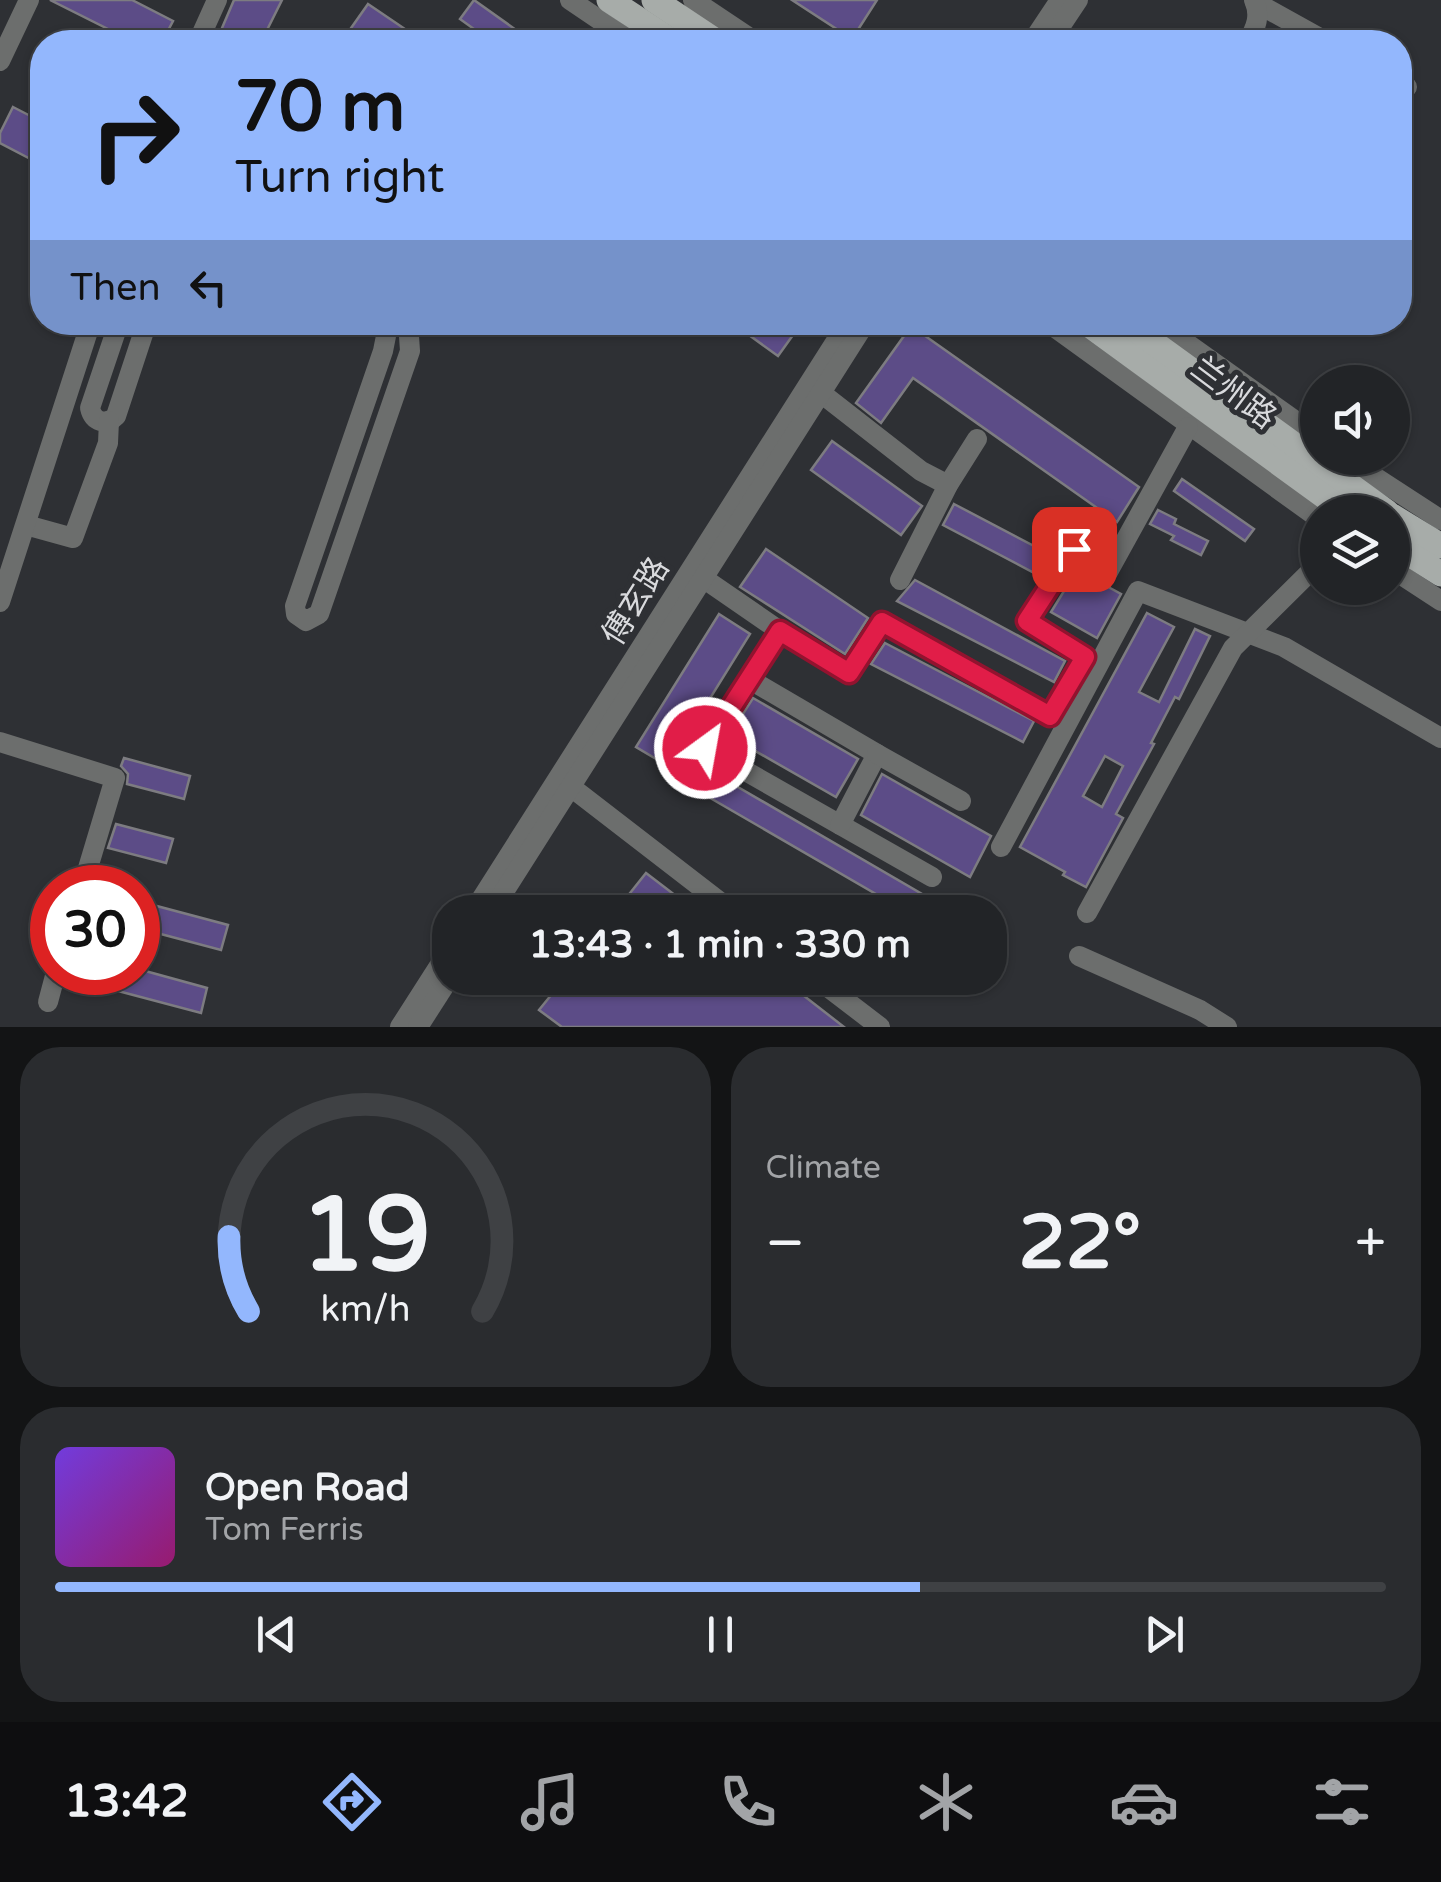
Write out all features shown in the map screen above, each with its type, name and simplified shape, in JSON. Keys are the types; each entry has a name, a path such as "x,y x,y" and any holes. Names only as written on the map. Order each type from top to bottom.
{"main road":[{"path":"610,0 655,30"},
{"path":"654,0 698,30"},
{"name":"兰州路","path":"1103,335 1323,495"},
{"name":"兰州路","path":"1143,335 1364,495"},
{"name":"兰州路","path":"1410,527 1441,546"},
{"path":"1410,555 1441,574"}],"street":[{"path":"0,62 28,0"},
{"path":"204,30 218,0"},
{"path":"570,0 614,30"},
{"path":"693,0 738,30"},
{"path":"1040,30 1060,0"},
{"path":"1058,30 1078,0"},
{"path":"1254,1 1254,30"},
{"path":"1254,1 1305,30"},
{"path":"0,602 86,335"},
{"path":"115,335 90,408 96,420 109,421 116,416 143,335"},
{"path":"386,335 295,606 302,619 314,620 319,614 410,351 409,335"},
{"name":"傅玄路","path":"484,895 840,335"},
{"name":"傅玄路","path":"502,895 858,335"},
{"path":"1064,335 1300,505"},
{"path":"1175,335 1300,425"},
{"path":"821,393 920,471 948,485"},
{"path":"363,412 375,422 386,421"},
{"path":"26,525 73,538 108,443 109,421"},
{"path":"703,578 849,673 882,622 1050,716 1085,657 1027,621 1074,549 1108,572 1188,427"},
{"path":"900,580 948,485 977,440"},
{"path":"1372,475 1441,520"},
{"path":"1410,580 1441,601"},
{"path":"1087,914 1233,648 1300,582"},
{"path":"1001,848 1138,591 1284,648 1441,738"},
{"path":"780,631 705,748 932,877"},
{"path":"750,679 961,802"},
{"path":"0,742 115,778 89,865"},
{"path":"840,825 878,754"},
{"path":"571,786 710,895"},
{"path":"1078,956 1200,1010 1227,1027"},
{"path":"400,1027 432,977"},
{"path":"48,1002 50,995"},
{"path":"418,1027 438,995"},
{"path":"838,995 880,1027"}],"building":[{"path":"50,0 132,0 173,21 168,30 110,30"},
{"path":"234,0 282,0 267,30 221,30"},
{"path":"474,0 516,30 475,30 460,19"},
{"path":"792,0 877,0 858,30 838,30"},
{"path":"368,4 406,30 350,30"},
{"path":"13,107 30,116 30,159 0,143 0,133"},
{"path":"749,335 793,335 778,356"},
{"path":"924,335 1139,487 1117,522 913,378 881,423 856,403 904,336"},
{"path":"832,441 922,506 901,535 811,470"},
{"path":"1182,479 1254,529 1245,541 1174,491"},
{"path":"954,504 1053,556 1040,576 943,525"},
{"path":"1158,510 1176,519 1174,524 1208,541 1201,555 1150,524"},
{"path":"766,549 868,618 845,654 740,587"},
{"path":"1077,570 1121,594 1097,638 1051,612"},
{"path":"915,580 1065,661 1054,682 897,601"},
{"path":"1147,613 1174,627 1139,692 1159,702 1195,629 1210,636 1179,699 1175,697 1151,743 1154,744 1116,814 1123,818 1086,887 1020,847","holes":["1105,756 1123,766 1102,807 1083,796"]},
{"path":"719,614 750,634 668,766 636,747"},
{"path":"885,643 1034,721 1023,742 871,664"},
{"path":"753,698 858,759 836,797 729,736"},
{"path":"124,758 190,776 184,799 127,784 128,774 121,766"},
{"path":"712,772 924,895 878,895 700,792"},
{"path":"882,774 991,836 970,877 861,815"},
{"path":"116,824 173,839 166,863 108,848"},
{"path":"646,873 675,895 629,895"},
{"path":"160,907 228,925 221,950 160,934"},
{"path":"160,975 207,988 201,1013 133,995 160,995"},
{"path":"551,995 803,995 844,1027 562,1027 539,1010"}],"route":[{"path":"705,748 780,631 849,673 882,622 1050,716 1085,657 1027,621 1074,549"}]}
